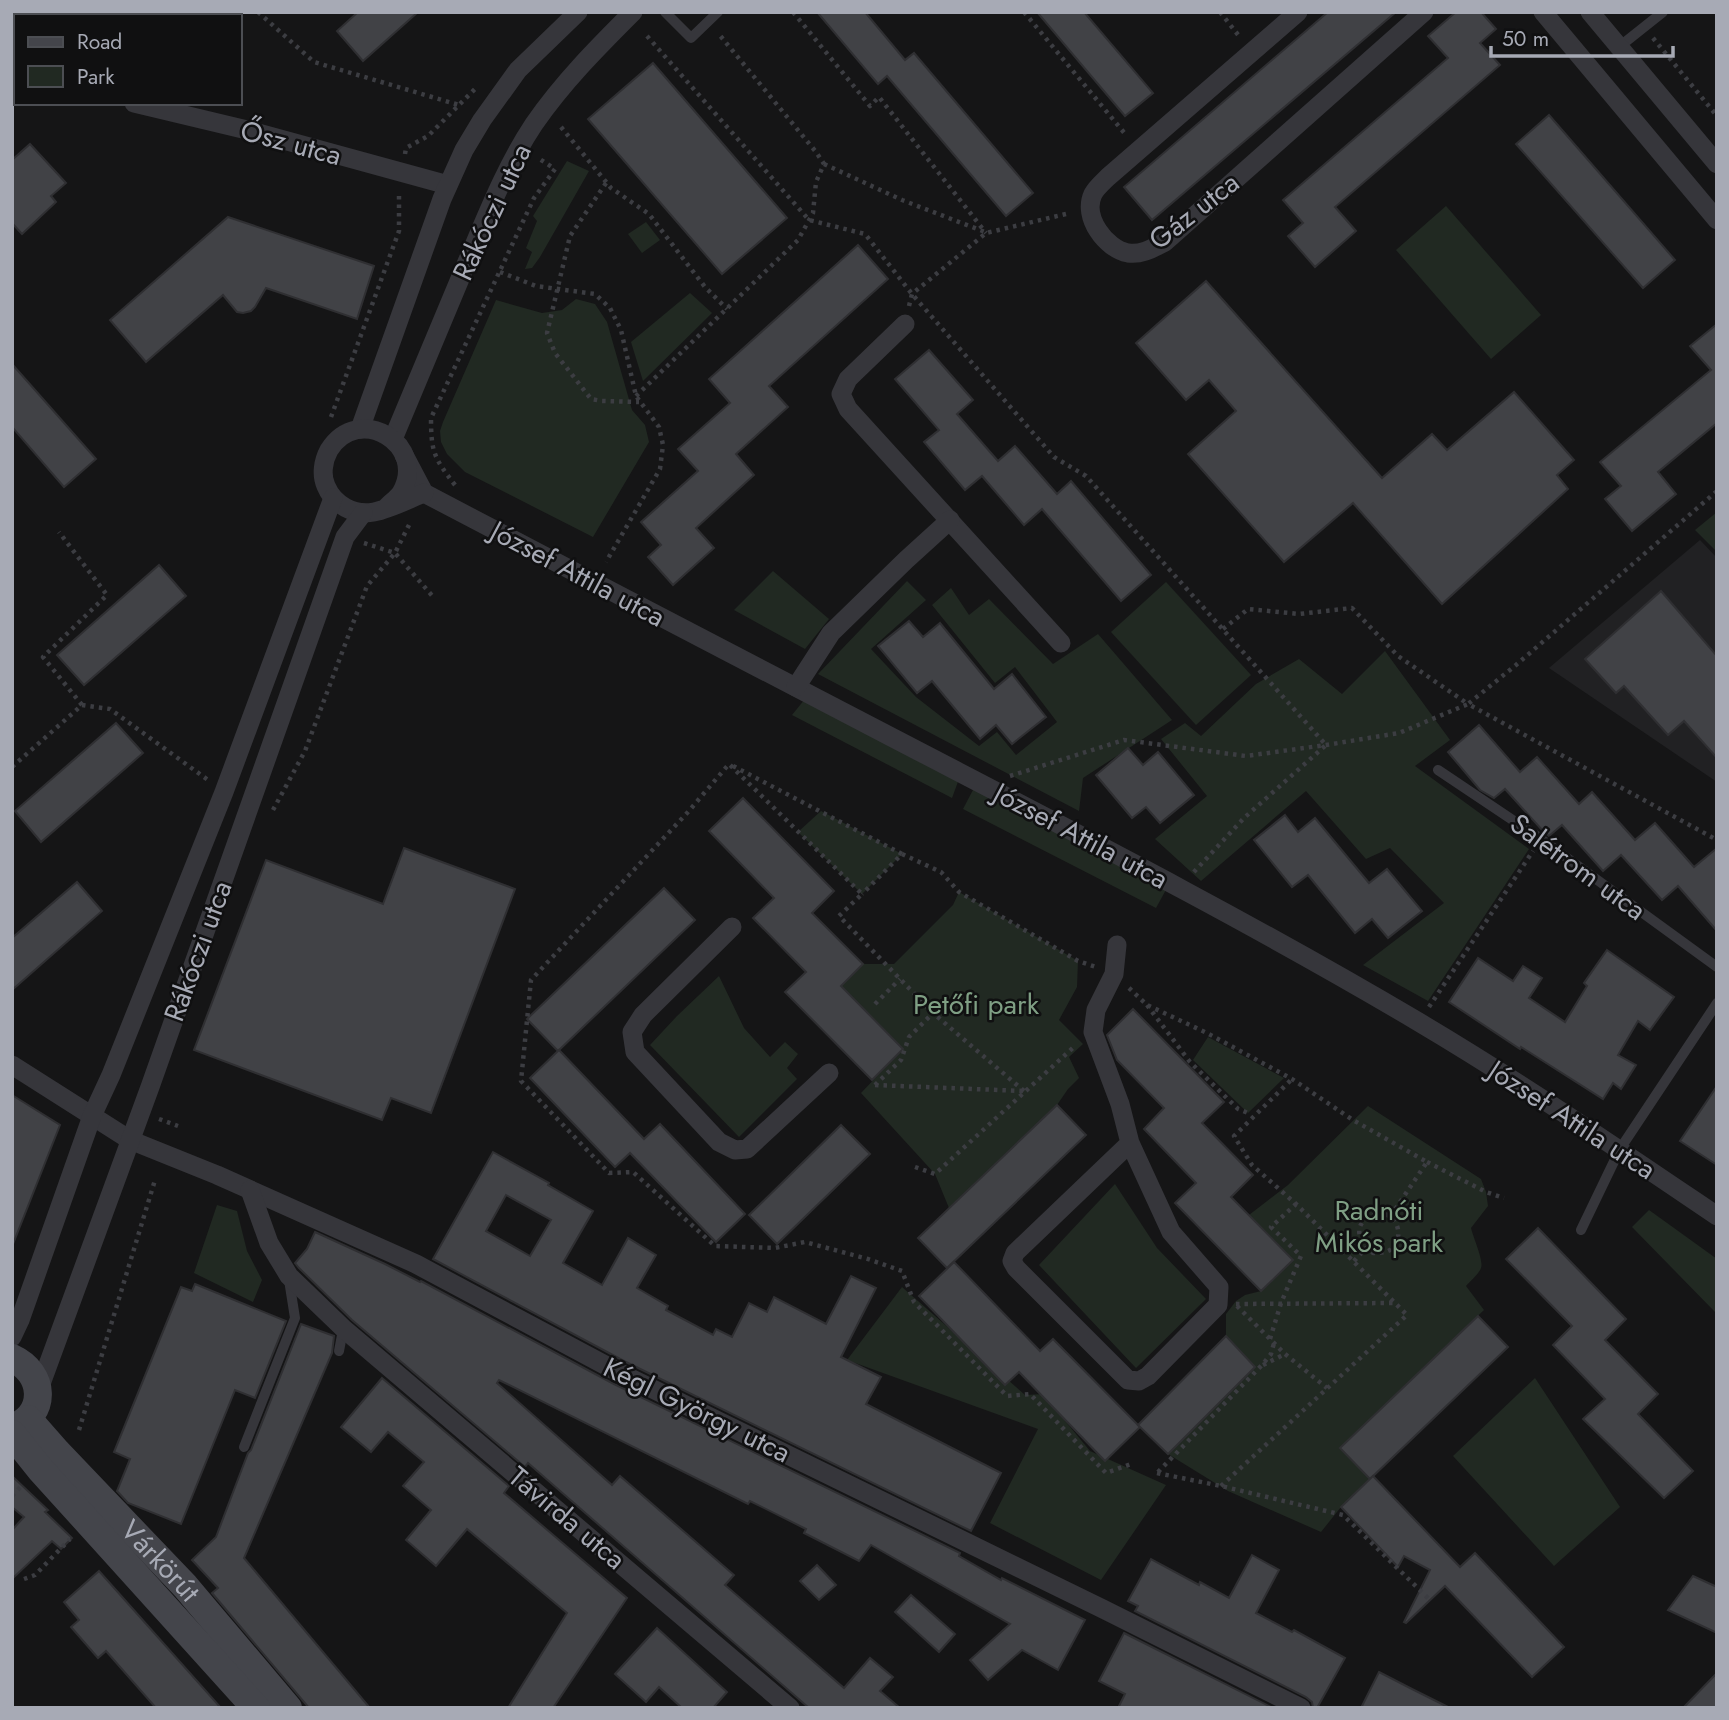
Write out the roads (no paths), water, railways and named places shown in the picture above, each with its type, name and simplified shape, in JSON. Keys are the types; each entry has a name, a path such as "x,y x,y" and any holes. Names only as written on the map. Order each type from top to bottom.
{"street":[{"name":"Rákóczi utca","path":"360,429 448,185 464,150 518,70 578,12"},
{"name":"Rákóczi utca","path":"386,508 400,494 407,475 399,447 478,235 520,147 550,103 588,56 633,12"},
{"name":"Gáz utca","path":"1298,12 1108,177 1093,194 1091,209 1095,227 1115,249 1131,254 1147,251 1165,242 1424,12"},
{"path":"1543,12 1717,220"},
{"path":"1590,12 1717,164"},
{"name":"Ősz utca","path":"142,105 247,130 448,185"},
{"path":"905,324 848,379 841,394 848,409 1061,643"},
{"path":"360,429 372,429 383,432 399,447 424,493 375,512 363,513 341,506 333,498 325,485 323,470 326,455 334,443 345,434 360,429"},
{"name":"József Attila utca","path":"424,493 1281,943 1515,1081 1717,1216"},
{"name":"Rákóczi utca","path":"12,1337 92,1116 111,1075 224,792 333,498"},
{"name":"Rákóczi utca","path":"38,1392 345,537 363,513"},
{"path":"796,687 831,633 950,520"},
{"path":"732,927 643,1015 632,1032 635,1052 719,1142 735,1150 747,1149 829,1073"},
{"path":"1117,945 1114,974 1096,1010 1093,1032 1120,1104 1130,1143 1171,1232 1219,1287 1226,1305 1148,1376 1139,1381 1128,1380 1012,1261 1015,1253 1130,1143"},
{"name":"Kégl György utca","path":"12,1065 130,1140 416,1264 618,1372 1301,1708"},
{"name":"Távirda utca","path":"250,1190 269,1243 289,1276 344,1329 790,1708"},
{"path":"12,1358 30,1370 36,1380 38,1392 37,1402 18,1427"},
{"name":"Várkörút","path":"18,1427 40,1469 256,1708"},
{"name":"Várkörút","path":"18,1427 57,1452 185,1586 288,1708"}],"lane":[{"path":"665,12 691,38 718,12"},
{"path":"1619,47 1663,12"},
{"name":"Salétrom utca","path":"1438,770 1541,839 1717,967"},
{"path":"1581,1230 1620,1149 1717,1003"},
{"path":"244,1447 295,1318 289,1276"},
{"path":"339,1351 344,1329"}],"park label":[{"name":"Petőfi park","path":"976,1004"},
{"name":"Radnóti Mikós park","path":"1379,1226"}]}
